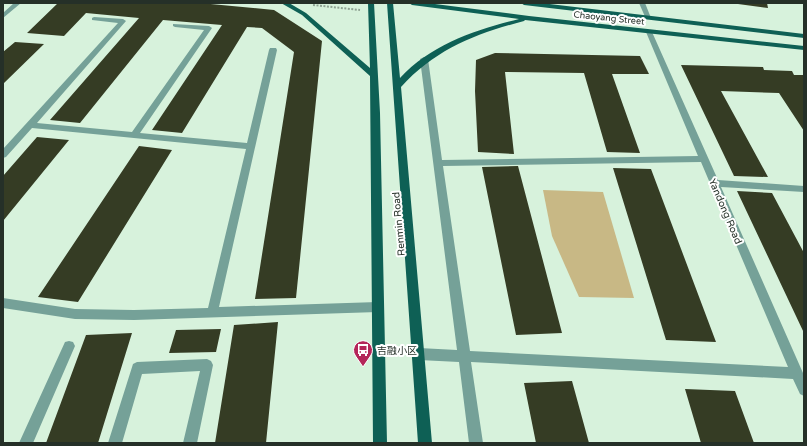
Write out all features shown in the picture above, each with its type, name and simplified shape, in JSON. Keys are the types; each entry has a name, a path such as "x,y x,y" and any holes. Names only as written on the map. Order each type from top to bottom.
{"main road":[{"path":"284,3 304,14 374,75"},
{"name":"Renmin Road","path":"371,3 376,114 380,443"},
{"name":"Renmin Road","path":"390,3 425,443"},
{"name":"Chaoyang Street","path":"412,3 649,32 804,48"},
{"name":"Chaoyang Street","path":"524,3 804,36"},
{"path":"397,86 424,59 454,41 471,34 529,18"}],"street":[{"path":"3,16 18,3"},
{"path":"642,3 648,18"},
{"path":"3,155 123,21 94,19"},
{"path":"134,136 209,28 175,25"},
{"name":"Yandong Road","path":"649,32 804,390"},
{"path":"212,312 273,50"},
{"path":"424,59 476,443"},
{"path":"30,125 250,146"},
{"path":"438,163 704,160"},
{"path":"715,183 804,188"},
{"path":"3,303 75,314 134,315 378,307"},
{"path":"26,443 69,346"},
{"path":"419,354 797,373"},
{"path":"115,443 137,368 207,365 190,443"}],"shaded area":[{"path":"543,190 603,192 634,298 579,297 552,236"}],"building":[{"path":"58,3 200,3 274,10 322,41 296,298 255,299 294,52 262,28 247,27 182,133 152,130 222,25 163,20 80,123 50,120 139,18 86,13 64,36 27,33"},
{"path":"767,3 768,8 738,4"},
{"path":"15,42 44,44 3,84 3,52"},
{"path":"495,53 640,56 649,74 612,74 640,153 607,152 584,73 505,72 514,154 478,152 475,91 476,60"},
{"path":"681,65 763,67 764,70 792,71 794,75 804,75 804,131 779,93 721,91 768,177 734,176"},
{"path":"37,137 69,140 3,221 3,176"},
{"path":"139,146 172,150 78,302 38,297"},
{"path":"518,166 562,333 516,335 482,167"},
{"path":"613,168 651,169 716,342 666,340"},
{"path":"737,191 772,193 804,253 804,333"},
{"path":"278,322 266,443 215,443 234,325"},
{"path":"221,329 216,352 169,353 176,330"},
{"path":"132,333 98,443 46,443 86,335"},
{"path":"572,381 589,443 536,443 524,383"},
{"path":"685,389 735,391 754,443 701,443"}],"place":[{"name":"吉融小区","path":"363,367"}]}
